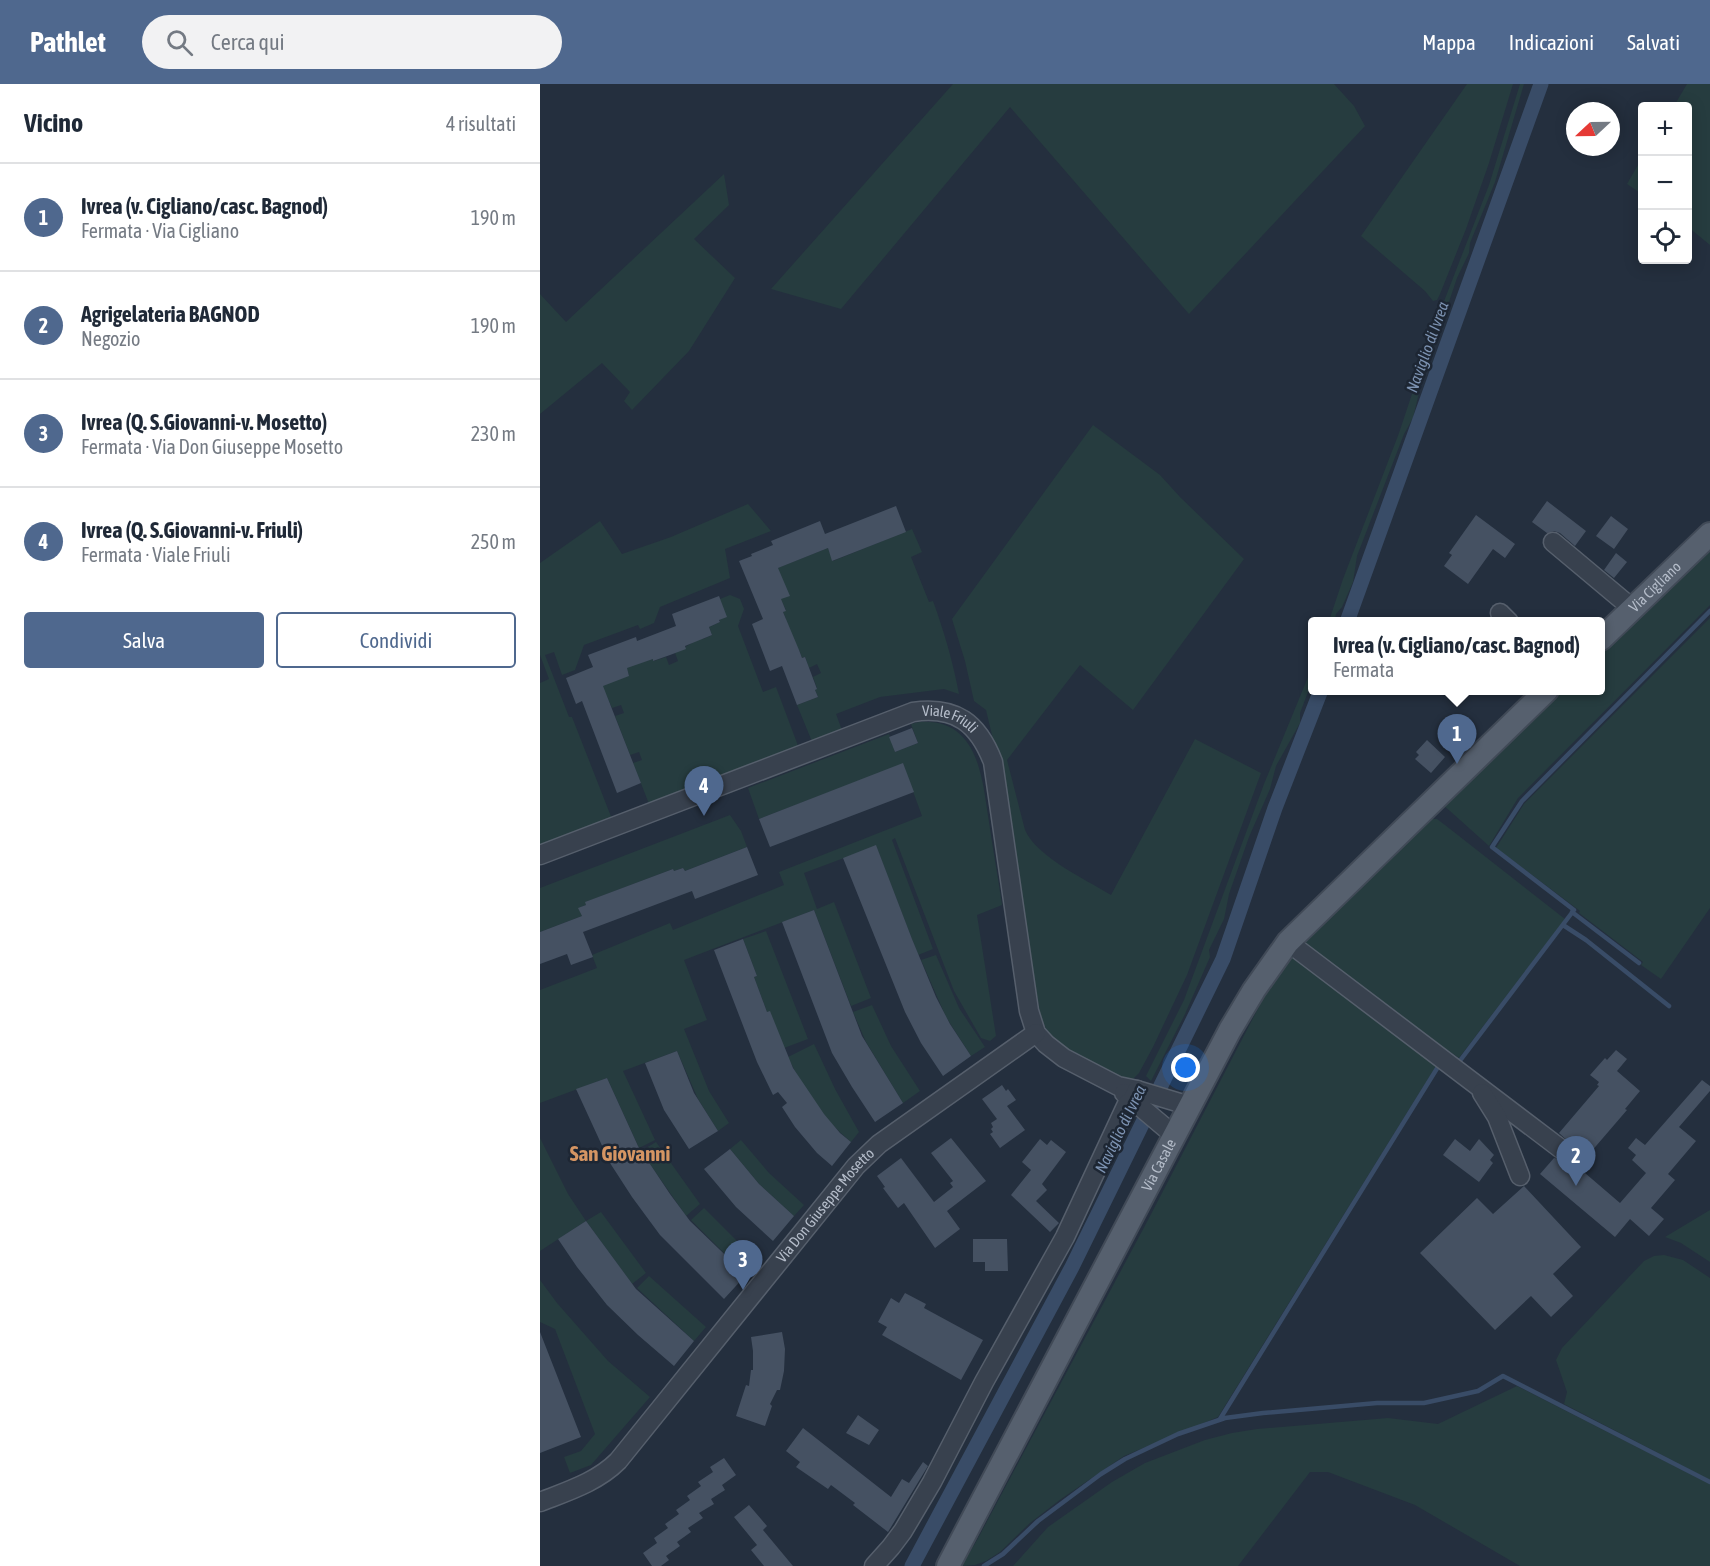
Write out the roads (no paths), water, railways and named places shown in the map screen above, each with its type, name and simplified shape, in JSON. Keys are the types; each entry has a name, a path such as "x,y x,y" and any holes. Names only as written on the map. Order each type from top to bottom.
{"main road":[{"name":"Via Cigliano","path":"1605,635 1710,534"},
{"name":"Via Casale","path":"948,1566 978,1514 1175,1136 1181,1103 1254,990 1288,942 1542,695"}],"street":[{"path":"1554,542 1633,609"},
{"name":"Viale Friuli","path":"540,855 914,712 933,709 954,716 972,725 986,742 993,762 1029,1011 1036,1033"},
{"path":"1288,942 1561,1149"},
{"path":"1036,1033 1055,1052 1135,1095 1181,1103"},
{"name":"Via Don Giuseppe Mosetto","path":"540,1502 587,1483 606,1473 618,1461 856,1166 879,1144 1036,1033"},
{"path":"1476,1084 1497,1118 1520,1176"},
{"path":"1135,1095 1175,1136"},
{"path":"874,1566 903,1531 937,1473 984,1382 1065,1237 1128,1104 1135,1095"}],"waterway":[{"name":"Naviglio di Ivrea","path":"1349,617 1541,84"},
{"path":"1457,1060 1459,1062 1574,910 1492,847 1522,801 1710,611"},
{"name":"Naviglio di Ivrea","path":"912,1566 1072,1267 1223,959 1275,808 1319,695"},
{"path":"1572,912 1639,963"},
{"path":"1563,925 1586,940 1669,1006"},
{"path":"1220,1419 1441,1062"},
{"path":"984,1566 1003,1554 1038,1521 1101,1474 1125,1459 1178,1434 1225,1418 1263,1413 1377,1403 1424,1403 1478,1391 1503,1376 1710,1482"}],"place":[{"name":"Ivrea (v. Cigliano/casc. Bagnod)","path":"1457,764"},
{"name":"Ivrea (Q. S.Giovanni-v. Friuli)","path":"704,816"},
{"name":"Agrigelateria BAGNOD","path":"1576,1186"},
{"name":"Ivrea (Q. S.Giovanni-v. Mosetto)","path":"743,1290"}],"district":[{"name":"San Giovanni","path":"620,1154"}]}
